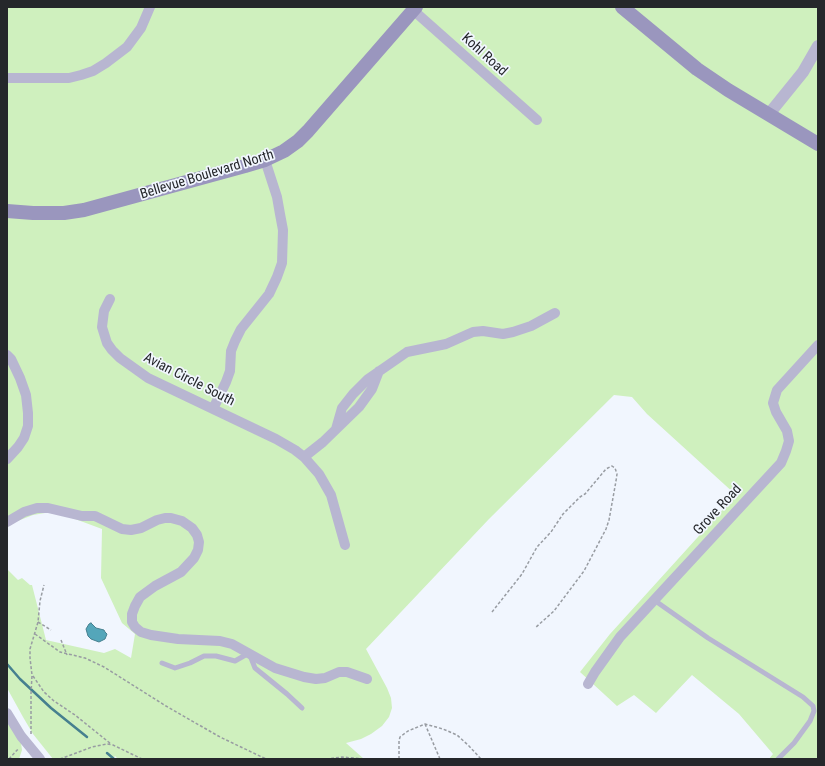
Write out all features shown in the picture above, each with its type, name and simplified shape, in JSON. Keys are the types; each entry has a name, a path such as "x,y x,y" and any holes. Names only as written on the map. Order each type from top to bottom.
{"main road":[{"path":"622,7 697,69 728,90 818,144"},
{"name":"Bellevue Boulevard North","path":"7,211 64,214 84,210 244,167 265,160 284,151 298,141 415,9"}],"street":[{"path":"7,78 69,78 93,71 126,47 141,28 150,7"},
{"name":"Kohl Road","path":"415,9 537,120"},
{"path":"769,114 803,72 818,46"},
{"path":"213,409 230,371 231,352 235,341 241,329 269,294 282,263 283,230 277,197 265,160"},
{"name":"Avian Circle South","path":"110,299 104,311 102,328 107,343 112,350 128,364 148,378 287,444 304,457 319,474 331,495 345,545"},
{"path":"304,457 336,429 339,417 347,401 368,379 407,352 446,344 473,332 483,331 503,334 513,332 531,326 555,313"},
{"name":"Grove Road","path":"588,684 594,672 620,637 780,463 786,452 789,441 787,431 776,412 773,402 777,390 818,345"},
{"path":"7,355 11,359 26,395 28,413 28,426 24,438 7,459"},
{"path":"7,522 24,512 37,508 48,508 82,516 95,516 122,529 131,530 141,528 157,520 165,518 171,518 182,522 192,528 197,535 199,542 198,550 194,558 181,572 155,586 140,597 132,614 132,622 135,627 141,632 151,635 178,639 220,641 232,644 276,668 304,677 316,679 325,678 339,672 347,672 367,679"},
{"path":"7,713 26,742 40,759"}],"lane":[{"path":"654,600 708,638 803,697 813,706 814,712 810,721 794,743 778,759"},
{"path":"162,663 175,668 204,656 216,656 234,661 249,653 255,668 302,708"}],"path":[{"path":"492,612 522,574 537,547 551,532 563,514 584,494 606,469 612,466 617,474 606,529 584,571 554,611 535,628"},
{"path":"10,759 30,738 32,730 32,675 30,649 38,622 40,601 44,585"},
{"path":"38,622 51,630"},
{"path":"35,634 56,650 67,655 85,658 104,667 166,706 220,737 266,759"},
{"path":"61,640 67,655"},
{"path":"32,675 44,692 54,701 75,715 111,744 142,759"},
{"path":"399,759 400,737 408,731 425,724 457,735 481,759"},
{"path":"425,724 440,759"},
{"path":"60,759 103,744 111,744"},
{"path":"326,759 342,757 364,759"}],"green space":[{"path":"7,7 818,7 818,759 769,759 773,754 739,714 692,675 656,713 634,695 617,706 580,672 610,634 736,495 647,414 632,397 614,395 489,519 366,649 387,688 391,698 392,708 389,717 382,726 361,739 346,743 364,759 118,759 115,756 113,759 53,759 33,734 7,688 7,569 18,580 22,578 32,585 46,640 104,653 115,649 131,658 135,634 122,623 101,578 102,529 67,516 51,512 33,515 7,527"},
{"path":"7,716 20,736 22,750 19,759 7,759"}],"water":[{"path":"91,623 96,628 104,630 107,634 105,639 99,642 88,636 86,629"}],"waterway":[{"path":"7,664 20,679 51,708 87,737"},
{"path":"107,753 114,759"}]}
